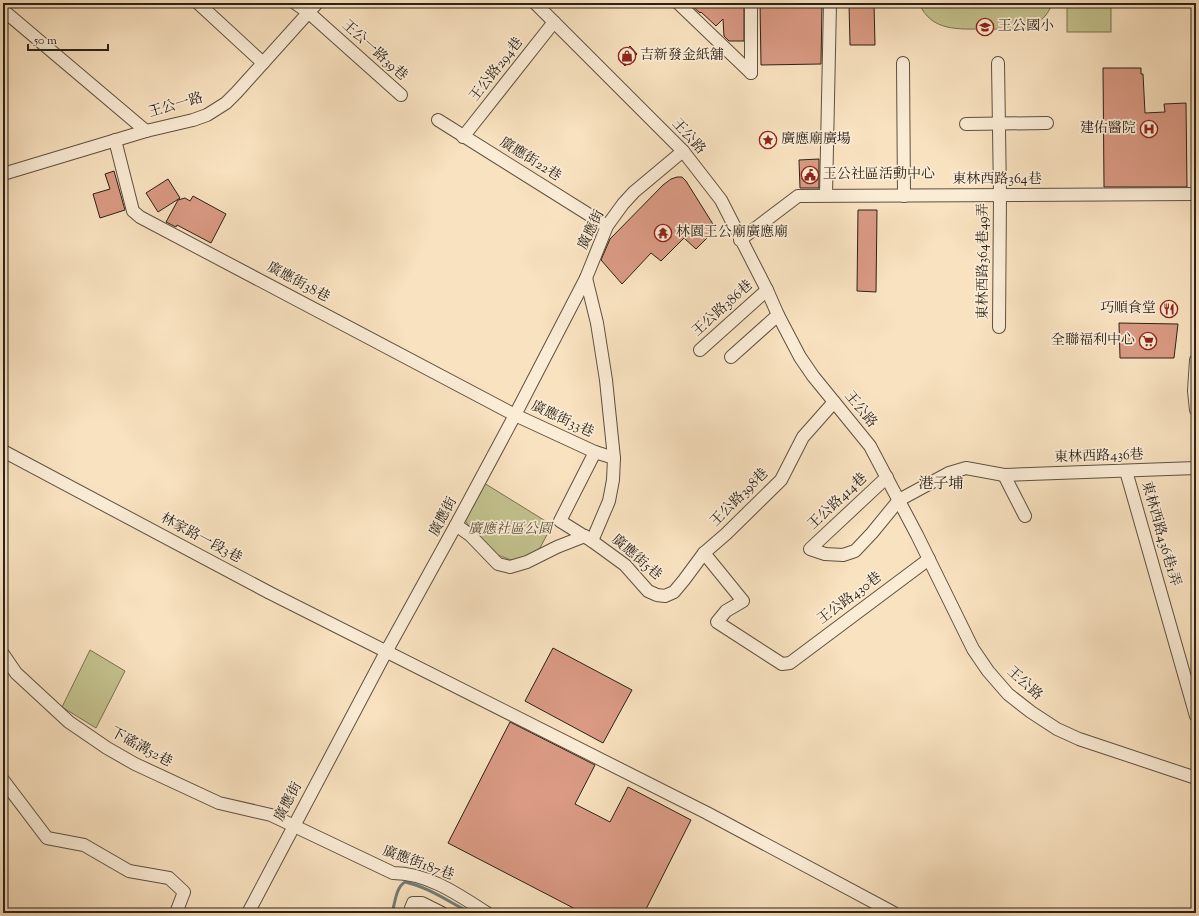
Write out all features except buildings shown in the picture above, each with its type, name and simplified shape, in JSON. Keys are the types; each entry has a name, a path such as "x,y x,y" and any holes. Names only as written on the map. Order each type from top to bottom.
{"street":[{"path":"198,3 263,63"},
{"name":"王公一路39巷","path":"295,3 308,12 401,95"},
{"name":"王公一路","path":"3,174 146,131 193,120 216,110 226,103 317,3"},
{"name":"王公路","path":"534,3 683,151 720,200 800,357 870,446 899,500 973,649 988,671 1008,694 1031,712 1057,729 1079,739 1196,778"},
{"path":"678,3 751,73 751,3"},
{"path":"826,195 830,65 830,3"},
{"path":"3,10 146,131"},
{"name":"王公路294巷","path":"463,136 554,22"},
{"path":"903,63 904,196"},
{"name":"東林西路364巷49弄","path":"998,63 1000,195 999,327"},
{"name":"廣應街22巷","path":"438,120 607,226"},
{"path":"966,124 1047,123"},
{"name":"廣應街38巷","path":"115,140 133,211 140,217 515,415"},
{"name":"廣應街","path":"248,913 386,652 515,415 586,278 607,226 634,192 683,151"},
{"name":"東林西路364巷","path":"740,240 798,196 1196,194"},
{"path":"456,525 470,535 498,564 510,567 527,562 557,548 588,539 609,501 613,480 614,458 605,373 597,323 586,278"},
{"name":"王公路386巷","path":"700,350 767,290"},
{"path":"731,357 778,315"},
{"path":"1196,360 1194,391 1196,410"},
{"name":"王公路398巷","path":"704,553 726,534 781,480 803,436 834,402"},
{"name":"廣應街33巷","path":"515,415 596,452 614,458"},
{"name":"林家路一段3巷","path":"3,451 270,593 707,814 894,913"},
{"name":"廣應街33巷","path":"560,521 596,452"},
{"name":"東林西路436巷","path":"810,549 825,554 842,555 855,551 899,500 949,474 966,468 1004,475 1196,468"},
{"name":"東林西路436巷1弄","path":"1126,471 1196,716"},
{"path":"1004,475 1025,516"},
{"name":"王公路414巷","path":"810,549 887,477"},
{"name":"廣應街5巷","path":"560,521 625,565 648,591 657,595 666,596 674,592 704,553"},
{"name":"王公路430巷","path":"704,553 742,601 726,611 717,622 782,664 790,664 929,560"},
{"name":"下磘溝52巷","path":"3,654 16,674 58,713 107,748 135,764 219,803 271,815 294,825"},
{"path":"3,780 47,838 84,846 129,871 169,878 184,892 176,913"},
{"name":"廣應街187巷","path":"294,825 393,873 406,873 416,876 452,891 487,913"},
{"path":"409,913 413,903 422,903 442,913"}],"green space":[{"path":"919,3 1052,3 1046,15 1028,29 965,29 947,27 938,24 924,12"},
{"path":"1067,3 1111,3 1111,32 1067,32"},
{"name":"廣應社區公園","path":"484,483 552,525 540,548 527,557 511,560 495,554 471,529 464,519"},
{"path":"90,650 125,671 96,728 62,707"}],"waterway":[{"path":"392,913 398,891 405,882 422,887 471,913"}],"place":[{"name":"王公國小","path":"985,27"},
{"name":"吉新發金紙舖","path":"627,56"},
{"name":"建佑醫院","path":"1149,129"},
{"name":"廣應廟廣場","path":"768,140"},
{"name":"王公社區活動中心","path":"810,175"},
{"name":"林園王公廟廣應廟","path":"663,233"},
{"name":"巧順食堂","path":"1169,309"},
{"name":"全聯福利中心","path":"1148,341"}],"district":[{"name":"港子埔","path":"941,484"}]}
